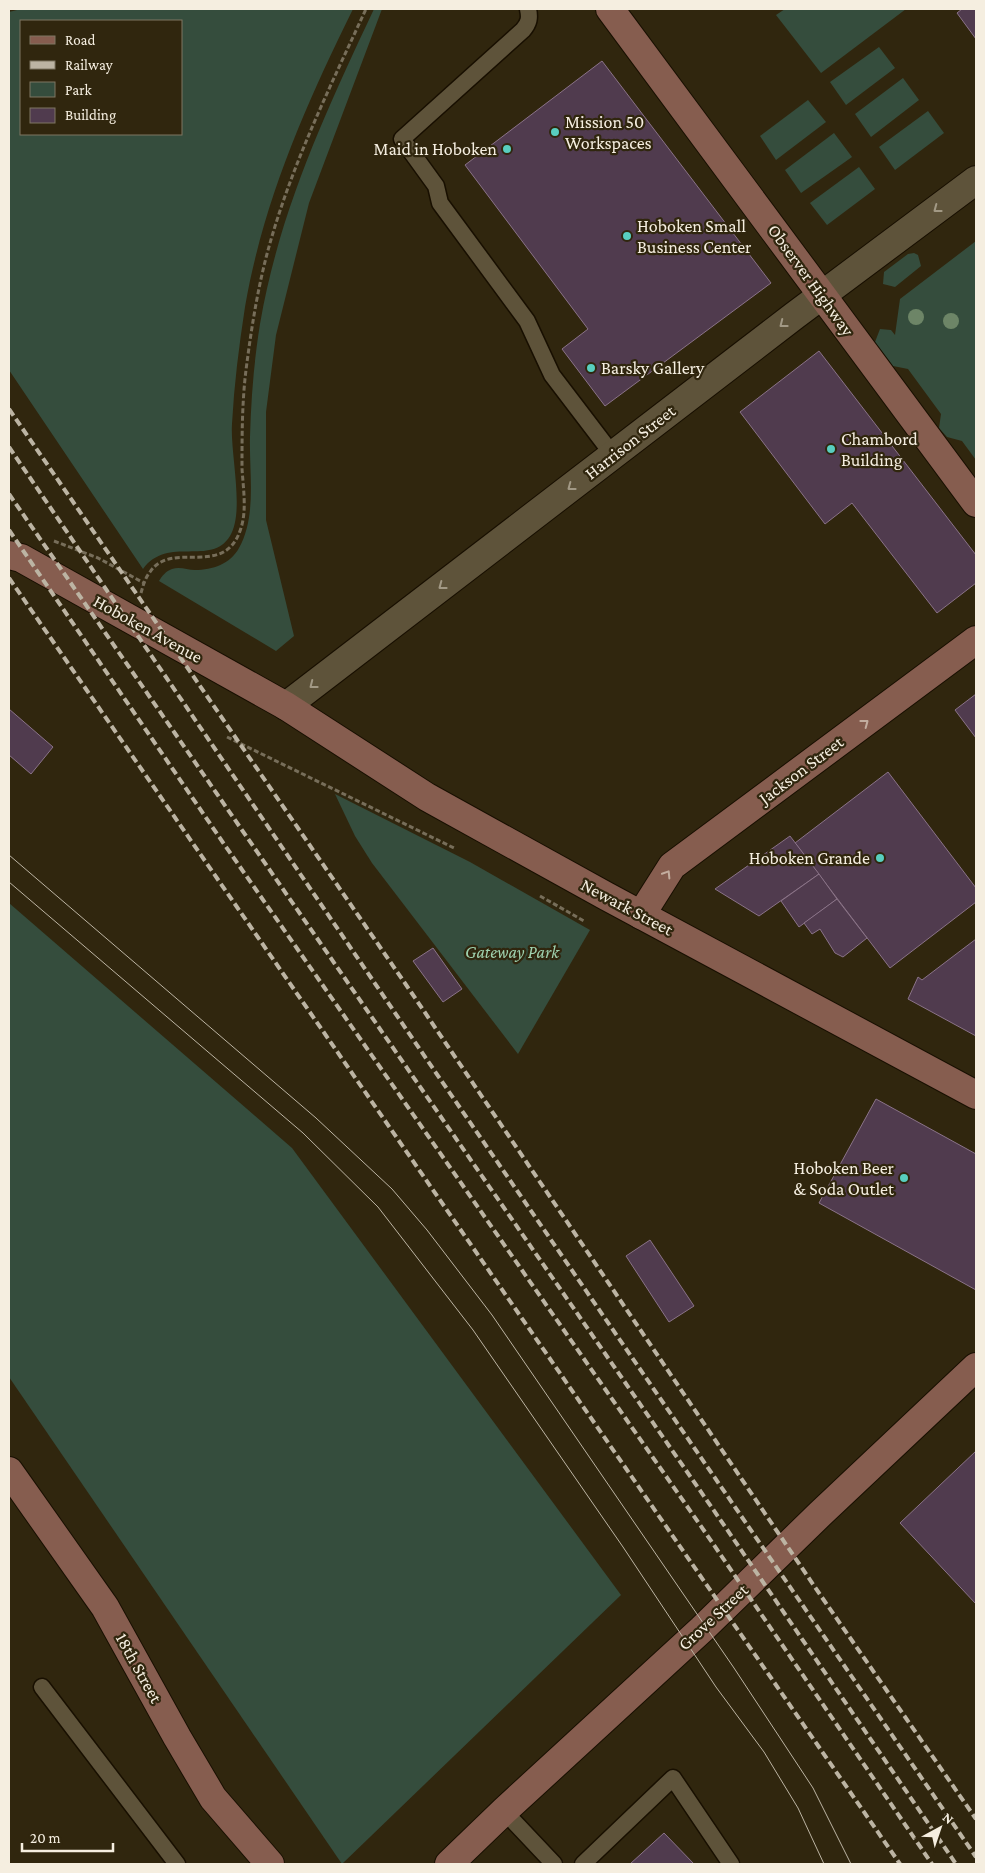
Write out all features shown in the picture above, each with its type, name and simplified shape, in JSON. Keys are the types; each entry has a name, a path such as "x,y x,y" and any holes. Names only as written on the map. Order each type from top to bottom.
{"street":[{"name":"Observer Highway","path":"610,9 976,502"},
{"name":"Harrison Street","path":"286,706 822,295 976,180"},
{"name":"Hoboken Avenue","path":"9,555 21,558 286,706"},
{"name":"Jackson Street","path":"641,915 672,866 976,640"},
{"name":"Newark Street","path":"286,706 427,797 641,915 976,1095"},
{"name":"Grove Street","path":"449,1864 702,1629 820,1514 976,1367"},
{"name":"18th Street","path":"9,1471 105,1607 213,1798 270,1864"}],"lane":[{"path":"528,9 530,17 528,24 523,30 402,139 436,186 440,203 528,321 552,375 613,455"},
{"path":"42,1687 177,1864"},
{"path":"583,1864 673,1778 730,1864"},
{"path":"504,1811 554,1864"}],"path":[{"path":"48,538 98,558 144,583 150,571 162,562 178,558 218,555 226,552 235,542 242,526 243,516 243,417 246,372 266,256 281,206 305,141 366,9"},
{"path":"227,737 465,854"},
{"path":"533,892 584,921"}],"green space":[{"path":"21,9 353,9 319,81 288,154 263,230 253,268 245,307 235,380 232,436 237,498 236,512 230,536 222,545 201,551 164,554 153,559 143,569 9,370 9,12"},
{"path":"374,9 382,9 309,203 276,335 266,412 266,520 294,636 276,651 159,581 166,572 175,568 202,570 226,562 235,554 245,536 251,494 250,437 253,380 260,324 268,282 279,242 306,163"},
{"path":"785,9 906,9 821,73 776,15"},
{"path":"879,47 895,68 846,105 830,82"},
{"path":"903,78 919,100 871,137 855,114"},
{"path":"808,100 826,122 776,160 760,136"},
{"path":"928,111 944,133 895,170 879,147"},
{"path":"834,133 852,157 801,193 785,170"},
{"path":"859,167 875,189 827,225 810,203"},
{"path":"976,241 976,460 962,441 947,437 939,428 941,414 908,369 893,366 875,342 880,329 891,330 895,335 900,299"},
{"path":"914,253 918,255 921,266 895,287 883,284 884,272 908,254"},
{"name":"Gateway Park","path":"335,794 470,862 590,930 518,1054 372,863 355,836"},
{"path":"9,903 292,1148 621,1595 342,1864 9,1377"}],"building":[{"path":"962,9 976,9 976,39 957,13"},
{"name":"Hoboken Small Business Center","path":"602,61 771,283 605,406 562,349 588,329 465,165"},
{"name":"Chambord Building","path":"819,351 976,555 976,583 937,613 852,503 825,524 740,412"},
{"path":"976,694 976,738 955,710"},
{"path":"9,709 53,747 31,774 9,755"},
{"name":"Hoboken Grande","path":"888,772 976,888 976,902 890,968 795,843"},
{"path":"790,836 819,874 759,916 715,889"},
{"path":"819,874 837,899 799,927 781,901"},
{"path":"837,899 867,938 843,957 835,953 820,929 812,934 804,923"},
{"path":"976,939 976,1036 908,999 918,977 922,980"},
{"path":"433,948 462,989 443,1002 413,961"},
{"name":"Hoboken Beer & Soda Outlet","path":"876,1099 976,1154 976,1290 819,1203"},
{"path":"650,1240 694,1306 669,1322 626,1256"},
{"path":"976,1451 976,1604 900,1523"},
{"path":"664,1833 694,1864 630,1864"}],"tram line":[{"path":"9,855 316,1118 392,1189 427,1230 492,1315 734,1668 813,1788 851,1864"},
{"path":"9,882 303,1133 378,1207 473,1330 623,1547 716,1687 764,1752 798,1808 824,1864"}],"railway":[{"path":"9,409 411,992 821,1596 976,1819"},
{"path":"9,447 434,1070 976,1857"},
{"path":"9,494 726,1528 956,1864"},
{"path":"9,530 224,844 705,1532 932,1864"},
{"path":"9,578 900,1864"}],"place":[{"name":"Mission 50 Workspaces","path":"555,132"},
{"name":"Maid in Hoboken","path":"507,149"},
{"name":"Hoboken Small Business Center","path":"627,236"},
{"name":"Barsky Gallery","path":"591,368"},
{"name":"Chambord Building","path":"831,449"},
{"name":"Hoboken Grande","path":"880,858"},
{"name":"Hoboken Beer & Soda Outlet","path":"904,1178"}]}
